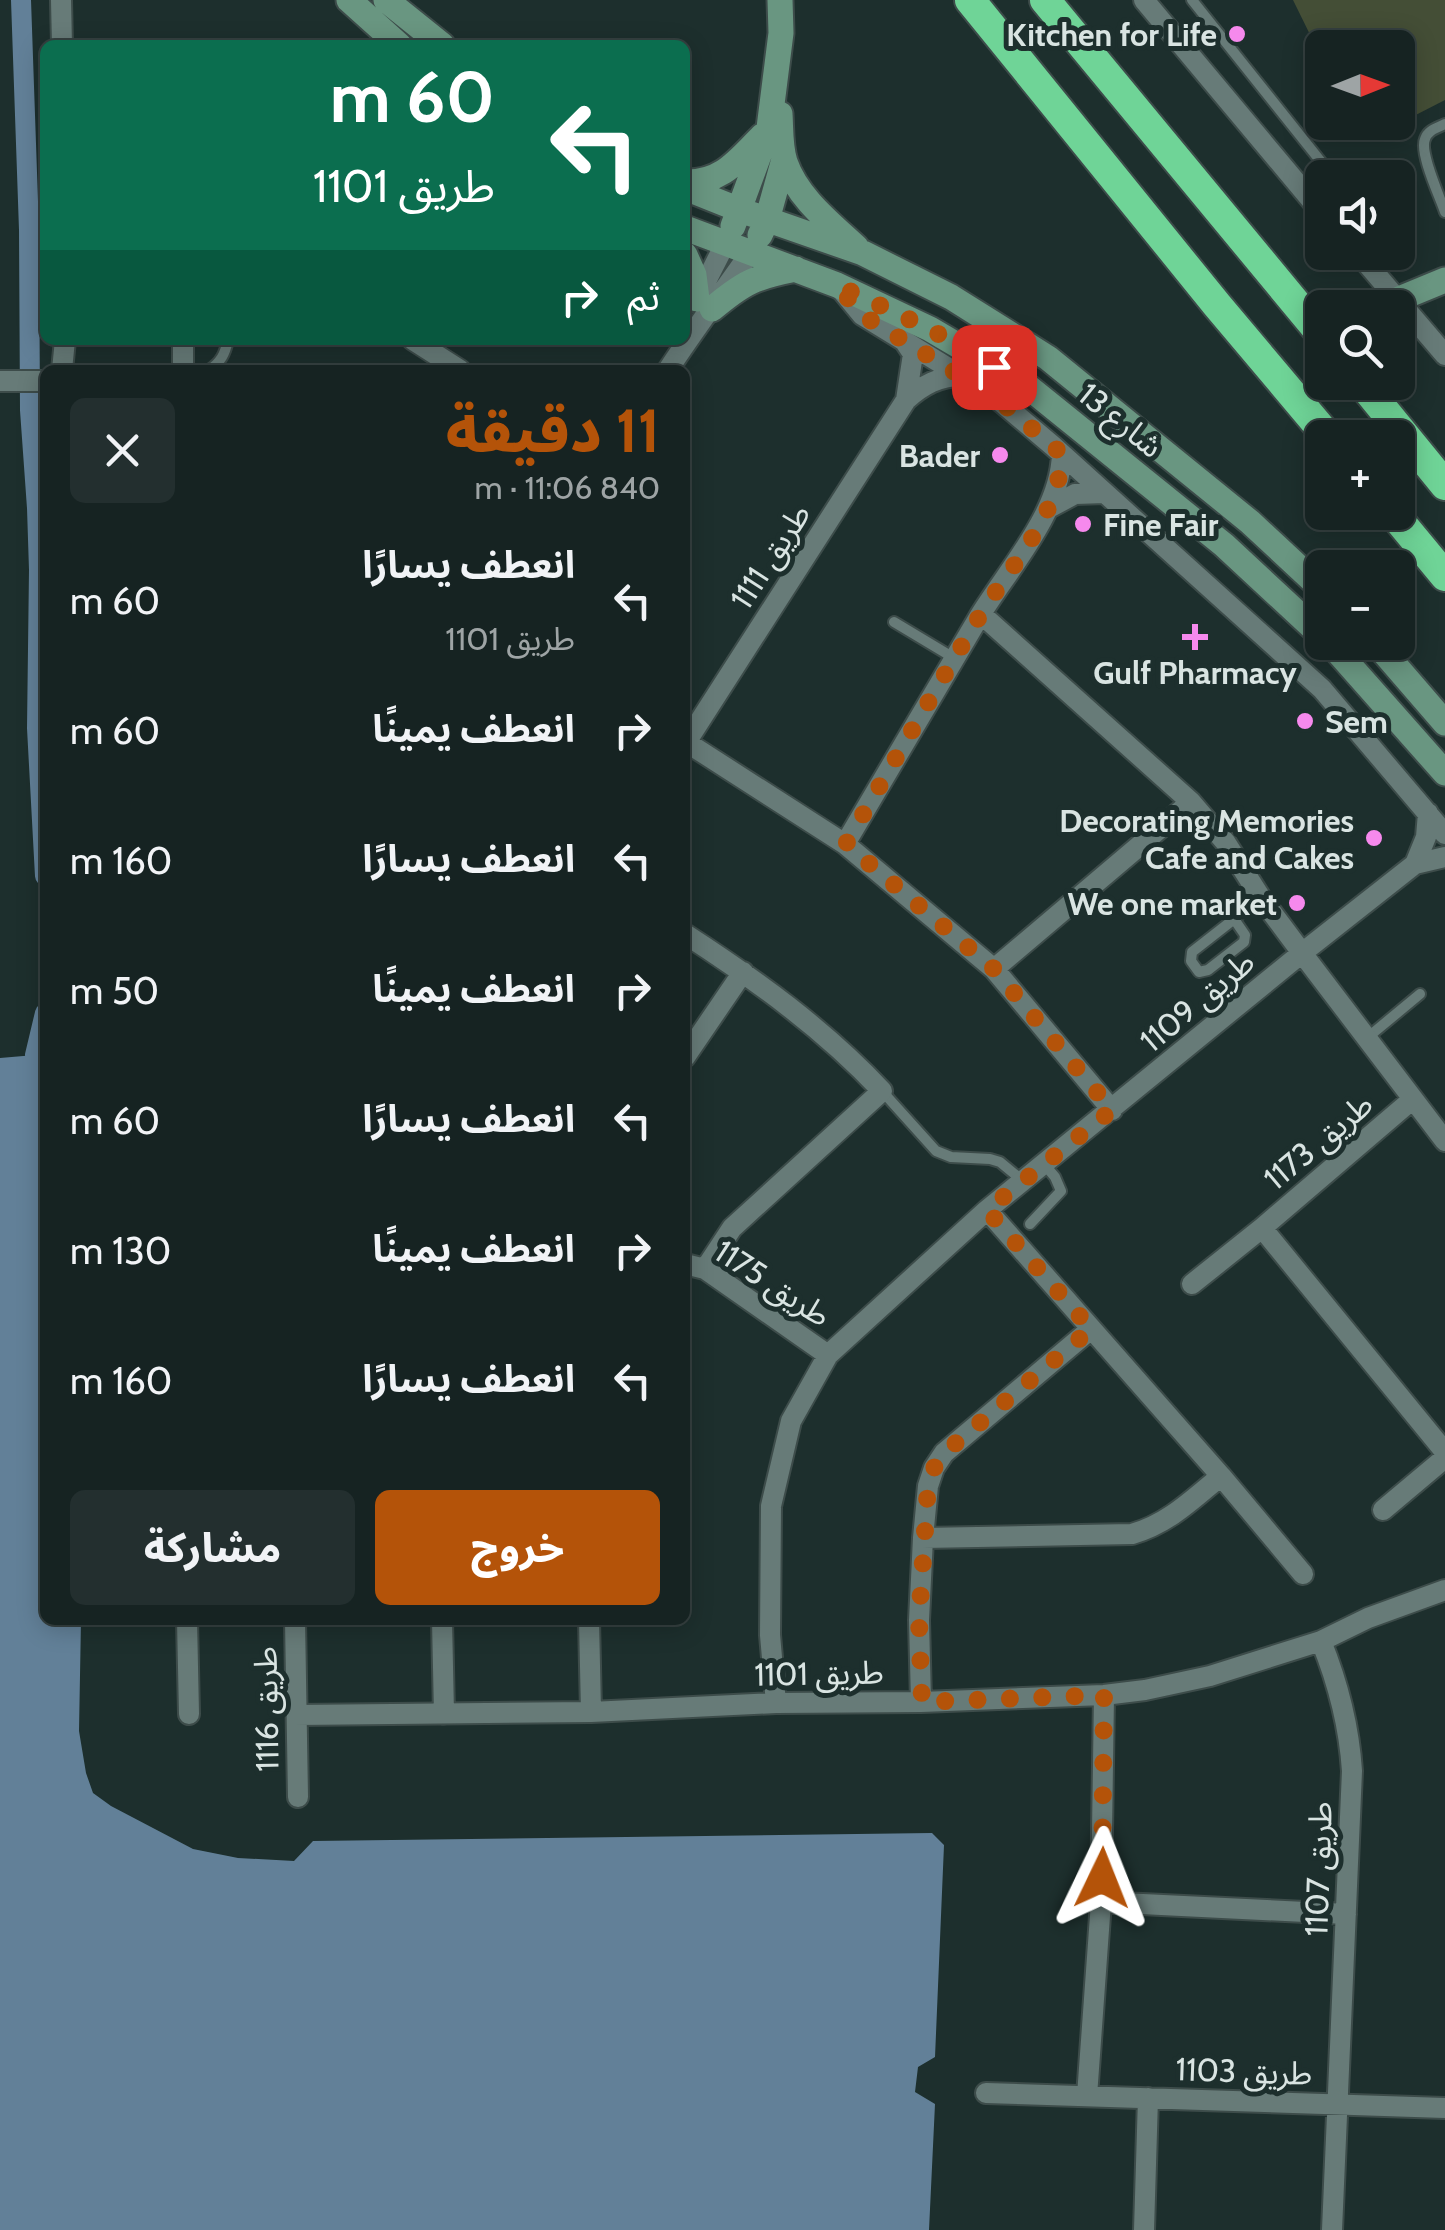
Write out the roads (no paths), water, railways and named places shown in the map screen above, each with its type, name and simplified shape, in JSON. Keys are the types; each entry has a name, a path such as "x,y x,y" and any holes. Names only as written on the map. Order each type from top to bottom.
{"highway":[{"path":"970,0 1314,420"},
{"path":"1045,0 1305,314"},
{"path":"1376,400 1445,485"},
{"path":"1407,530 1445,576"}],"street":[{"path":"61,0 62,40"},
{"path":"349,0 393,40"},
{"path":"386,0 436,40"},
{"path":"690,336 769,128 781,33 780,0"},
{"path":"1146,1 1305,193"},
{"path":"704,304 750,253 768,220 784,159 777,72"},
{"path":"690,184 720,175 769,128"},
{"path":"784,159 798,188 864,253"},
{"name":"شارع 13","path":"690,187 740,210 864,253 951,297 1048,358 1250,522 1305,574"},
{"name":"شارع 13","path":"690,230 837,285 930,329 1027,386 1224,545 1305,620"},
{"path":"690,266 704,304"},
{"path":"704,304 764,276 796,268"},
{"path":"1372,270 1389,290"},
{"path":"1415,293 1445,280"},
{"path":"837,285 862,315 994,396 1062,454 1322,689 1445,834"},
{"path":"1415,320 1445,355"},
{"name":"طريق 1111","path":"905,342 912,354 906,400"},
{"path":"422,345 452,365"},
{"name":"طريق 1111","path":"690,735 906,400 922,386 943,376 962,375"},
{"path":"9,382 40,381"},
{"path":"846,844 981,614 1049,508 1058,488 1062,454"},
{"path":"1049,508 1075,494 1105,493"},
{"name":"طريق 1173","path":"981,614 1191,802 1226,843 1302,953 1445,1142"},
{"path":"1345,660 1445,773"},
{"path":"1391,660 1445,723"},
{"path":"690,746 846,844 994,969 1112,1110"},
{"path":"994,969 1191,802"},
{"path":"1415,864 1426,837 1428,813"},
{"name":"طريق 1109","path":"776,1703 770,1635 771,1506 791,1420 828,1355 987,1210 1302,953 1415,864 1445,856"},
{"path":"690,937 822,1032 882,1091 695,1266"},
{"path":"690,1049 743,972"},
{"name":"طريق 1173","path":"1192,1284 1413,1100"},
{"path":"987,1210 1303,1574"},
{"path":"1262,1228 1445,1455 1382,1510"},
{"name":"طريق 1175","path":"695,1266 828,1355"},
{"path":"922,1702 919,1620 923,1538 928,1486 934,1468 944,1453 1091,1329"},
{"path":"923,1538 1132,1534 1167,1520 1221,1476"},
{"name":"طريق 1101","path":"297,1715 592,1712 1104,1695 1210,1676 1321,1640 1445,1590"},
{"path":"188,1625 189,1714"},
{"name":"طريق 1116","path":"295,1625 298,1797"},
{"path":"442,1625 444,1714"},
{"path":"589,1625 592,1712"},
{"name":"طريق 1107","path":"1321,1640 1340,1692 1352,1771 1338,2104"},
{"path":"1087,2096 1100,1902 1104,1695"},
{"path":"1100,1902 1346,1914"},
{"name":"طريق 1103","path":"986,2093 1445,2108"},
{"name":"طريق 1103","path":"1144,2230 1148,2098"},
{"name":"طريق 1103","path":"1332,2230 1338,2104"}],"lane":[{"path":"1192,0 1320,160"},
{"path":"1445,124 1426,136 1423,148 1445,212"},
{"path":"894,622 955,659"},
{"path":"1234,919 1245,935 1244,942 1208,970 1199,972 1191,961 1192,952 1234,919 1262,898"},
{"path":"1366,1038 1420,994"},
{"path":"882,1091 936,1150 951,1157 1000,1162 1023,1182"},
{"path":"1030,1224 1061,1190 1044,1164"}],"water":[{"path":"35,1055 40,1066 40,1625 81,1625 79,1731 93,1793 193,1849 238,1858 294,1861 313,1841 932,1833 944,1845 935,2057 918,2067 915,2092 935,2104 929,2230 0,2230 0,1058"}],"waterway":[{"path":"21,0 30,410 39,570 40,784"},
{"path":"35,1055 40,1034"}],"place":[{"name":"Kitchen for Life","path":"1237,34"},
{"name":"Bader","path":"1000,455"},
{"name":"Fine Fair","path":"1083,524"},
{"name":"Gulf Pharmacy","path":"1195,637"},
{"name":"Sem","path":"1305,721"},
{"name":"Decorating Memories Cafe and Cakes","path":"1374,838"},
{"name":"We one market","path":"1297,903"}]}
